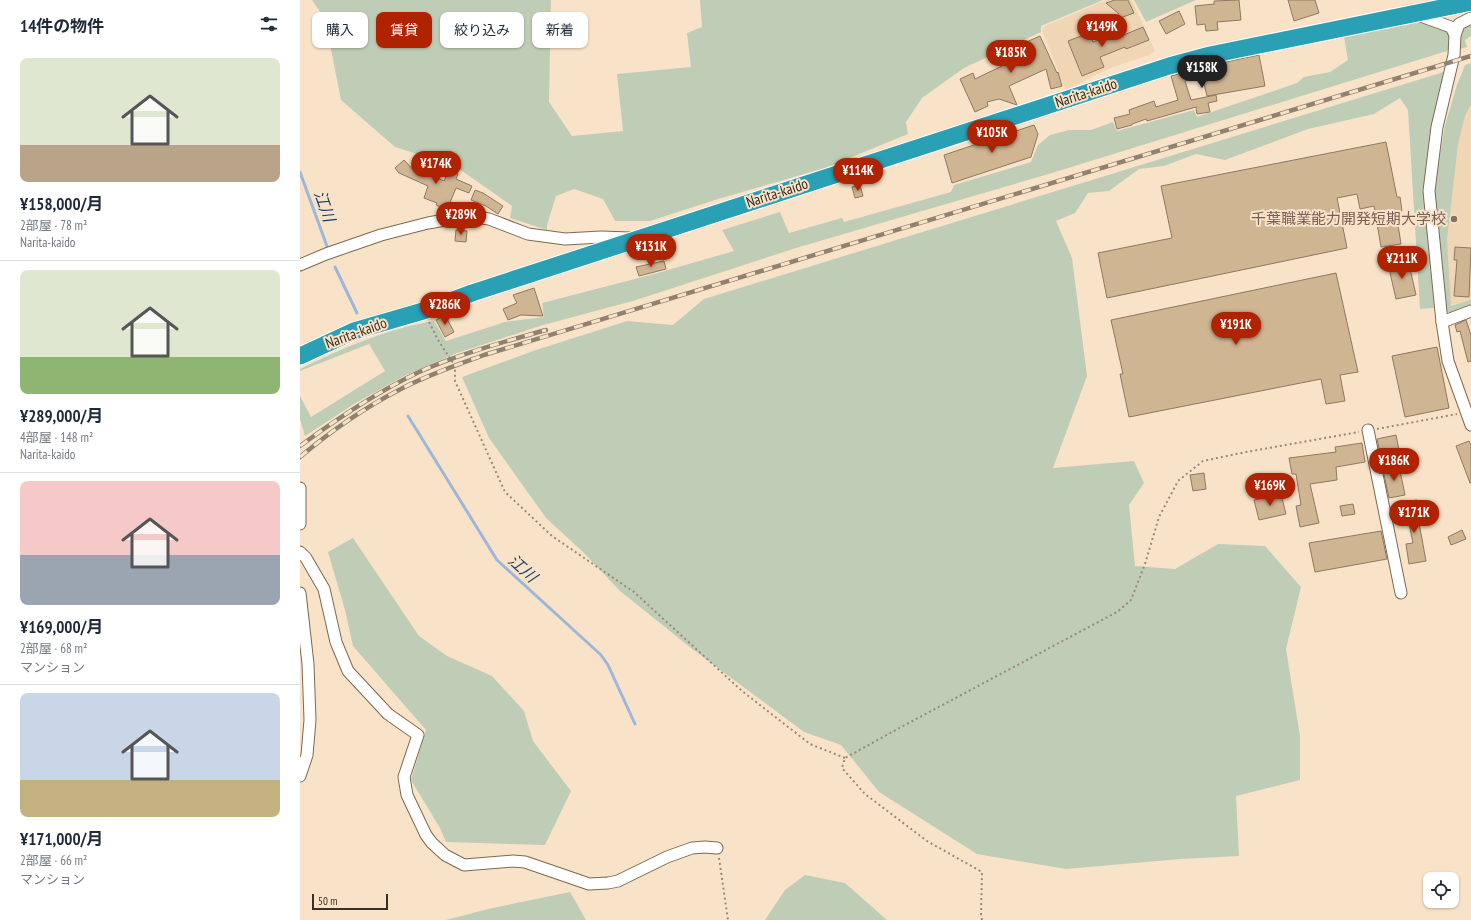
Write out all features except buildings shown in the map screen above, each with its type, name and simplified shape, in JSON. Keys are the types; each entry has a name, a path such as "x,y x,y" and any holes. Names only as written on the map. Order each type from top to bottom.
{"highway":[{"name":"Narita-kaido","path":"300,356 354,331 423,311 472,293 705,216 1169,66 1210,55 1471,2"}],"street":[{"path":"1414,14 1450,27 1455,35"},
{"path":"1471,18 1459,24 1455,35 1454,55 1438,127 1428,191 1442,322 1448,361 1469,412 1471,425"},
{"path":"300,265 326,254 381,235 428,223 468,216 489,218 528,234 565,239 601,237 642,238"},
{"path":"1442,322 1471,311"},
{"path":"1368,430 1401,593"},
{"path":"300,488 300,524"},
{"path":"300,552 306,558 324,589 336,642 348,671 388,714 418,735 404,777 407,795 426,835 445,855 464,865 513,861 525,862 589,884 618,881 667,857 692,848 717,848"},
{"path":"300,593 308,664 310,720 307,755 300,776"}],"path":[{"path":"423,311 438,340 455,366 455,381 505,492 552,536 634,592 742,691 810,744 845,758"},
{"path":"982,920 982,872 927,841 865,794 842,768 845,758 1117,612 1131,600 1145,564 1159,518 1178,481 1203,461 1469,412"},
{"path":"717,848 728,920"}],"shaded area":[{"path":"1106,0 1132,0 1155,51 1149,55 1108,69 1066,90 1042,31 1045,26"},
{"name":"千葉職業能力開発短期大学校","path":"1471,69 1471,305 1450,313 1434,190 1445,126 1457,85"}],"green space":[{"path":"312,0 551,0 551,12 532,12 532,48 550,48 549,102 572,136 623,131 617,74 691,67 687,33 702,27 700,0 1103,0 1041,26 1041,32 964,68 922,98 906,122 908,134 825,168 718,199 650,221 615,221 603,199 574,189 556,196 547,225 547,230 510,218 512,206 455,166 395,147 341,100 331,48 368,48 368,12 320,12"},
{"path":"1134,0 1196,0 1146,22"},
{"path":"1421,19 1444,27 1451,36 1450,46 1447,51 1052,173 796,248 633,301 543,325 457,353 404,376 354,404 305,436 300,419 300,396 311,417 385,371 369,344 300,371 300,369 365,340 417,324 434,321 446,341 505,322 544,317 542,303 654,274 734,251 722,230 780,212 789,233 842,218 844,222 951,192 954,185 1031,162 1038,145 1050,135 1069,130 1091,130 1113,122 1117,131 1194,110 1197,117 1297,83 1304,77 1330,72 1348,60 1344,37"},
{"path":"1471,22 1471,36 1465,40 1467,47 1459,49 1461,34 1465,27"},
{"path":"1471,63 1471,104 1465,116 1458,144 1447,240 1451,306 1471,300 1471,305 1450,313 1444,309 1434,190 1445,126 1457,85 1465,65"},
{"path":"1447,71 1431,130 1424,185 1434,308 1420,309 1408,110 1400,98 1374,114 1308,129 1225,160 1196,154 1164,166 1139,169 1109,191 1088,193 1075,213 1056,221 1072,258 1087,376 1053,468 1134,461 1144,483 1129,505 1135,566 1175,569 1218,544 1265,546 1301,587 1286,649 1300,736 1300,780 1236,796 1239,856 1181,859 1066,869 977,854 879,792 841,745 804,732 691,648 620,591 583,552 546,518 489,438 462,377 533,351 627,321 673,325 704,299"},
{"path":"353,538 419,636 447,656 492,676 524,711 533,741 571,791 545,845 446,842 440,828 411,780 426,730 353,646 345,610 328,552"},
{"path":"805,875 845,883 887,920 765,920 785,890"},
{"path":"570,892 586,920 446,920 488,909"}],"waterway":[{"name":"江川","path":"300,172 328,249"},
{"name":"江川","path":"335,267 357,313"},
{"name":"江川","path":"408,416 497,560 601,655 608,665 635,724"}],"railway":[{"path":"300,457 348,420 373,404 430,375 484,355 1471,56"},
{"path":"300,446 358,406 419,372 465,354 546,330"}],"place":[{"name":"千葉職業能力開発短期大学校","path":"1454,219"}]}
